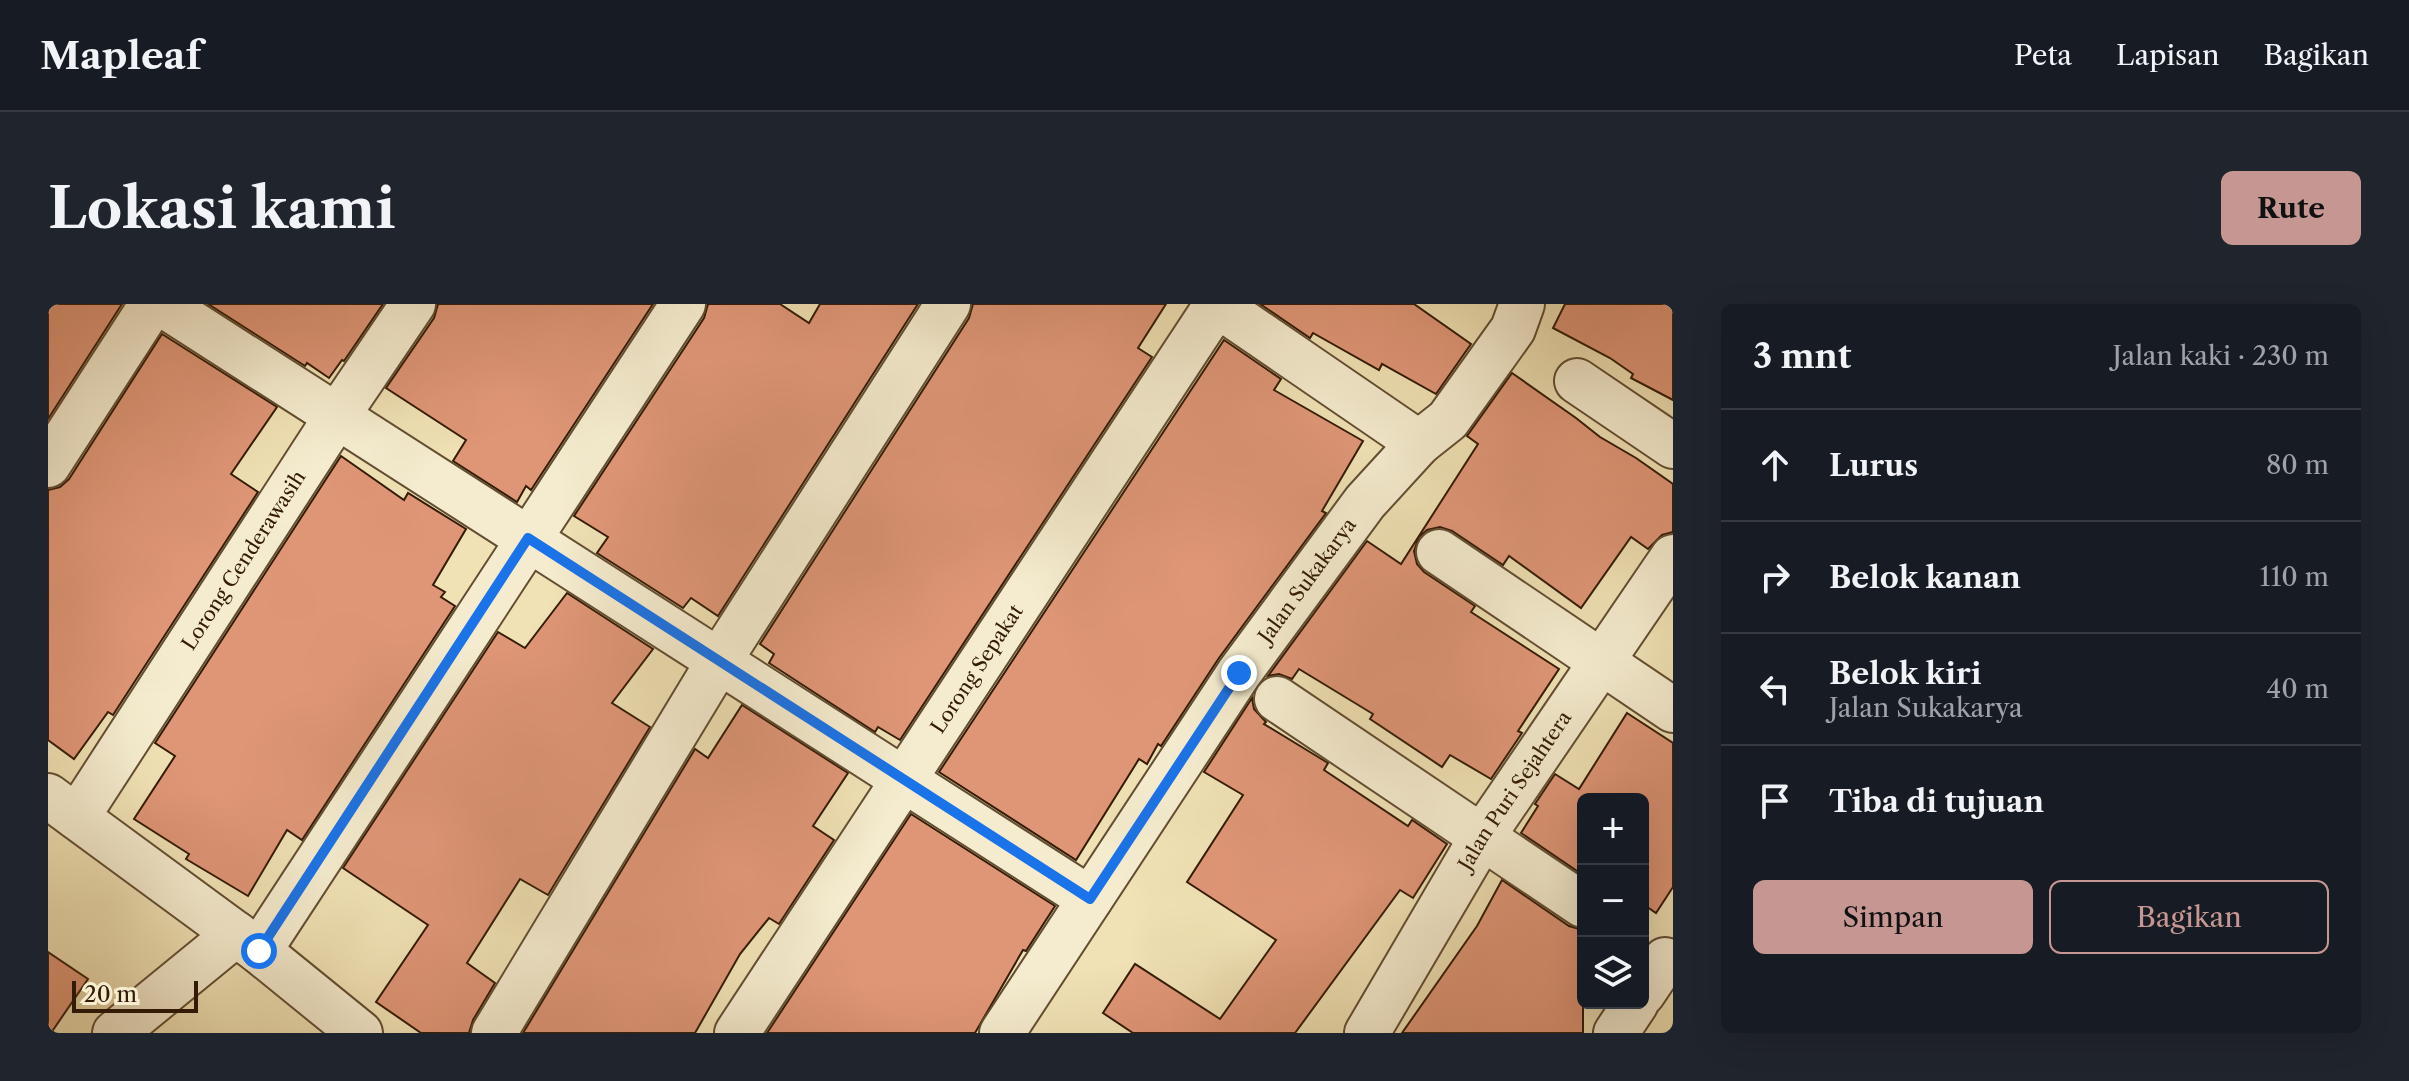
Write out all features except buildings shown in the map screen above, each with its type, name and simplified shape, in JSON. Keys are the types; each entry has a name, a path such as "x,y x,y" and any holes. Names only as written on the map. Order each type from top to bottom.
{"street":[{"path":"48,465 152,304"},
{"path":"162,304 1090,899"},
{"name":"Lorong Cenderawasih","path":"62,806 413,304"},
{"path":"115,1033 247,942 528,538 683,304"},
{"path":"494,1033 719,661 948,304"},
{"path":"1217,304 1419,443"},
{"name":"Lorong Sepakat","path":"737,1033 1217,304"},
{"name":"Jalan Sukakarya","path":"1002,1033 1239,673 1365,502 1419,443 1448,420 1513,329 1522,304"},
{"path":"1577,381 1673,446"},
{"path":"1439,552 1673,710"},
{"name":"Jalan Puri Sejahtera","path":"1367,1033 1482,837 1673,557"},
{"path":"1277,699 1577,901"},
{"path":"62,806 247,942 360,1033"},
{"path":"1616,1033 1632,1009"}],"route":[{"path":"259,951 528,538 1090,899 1239,673"}]}
